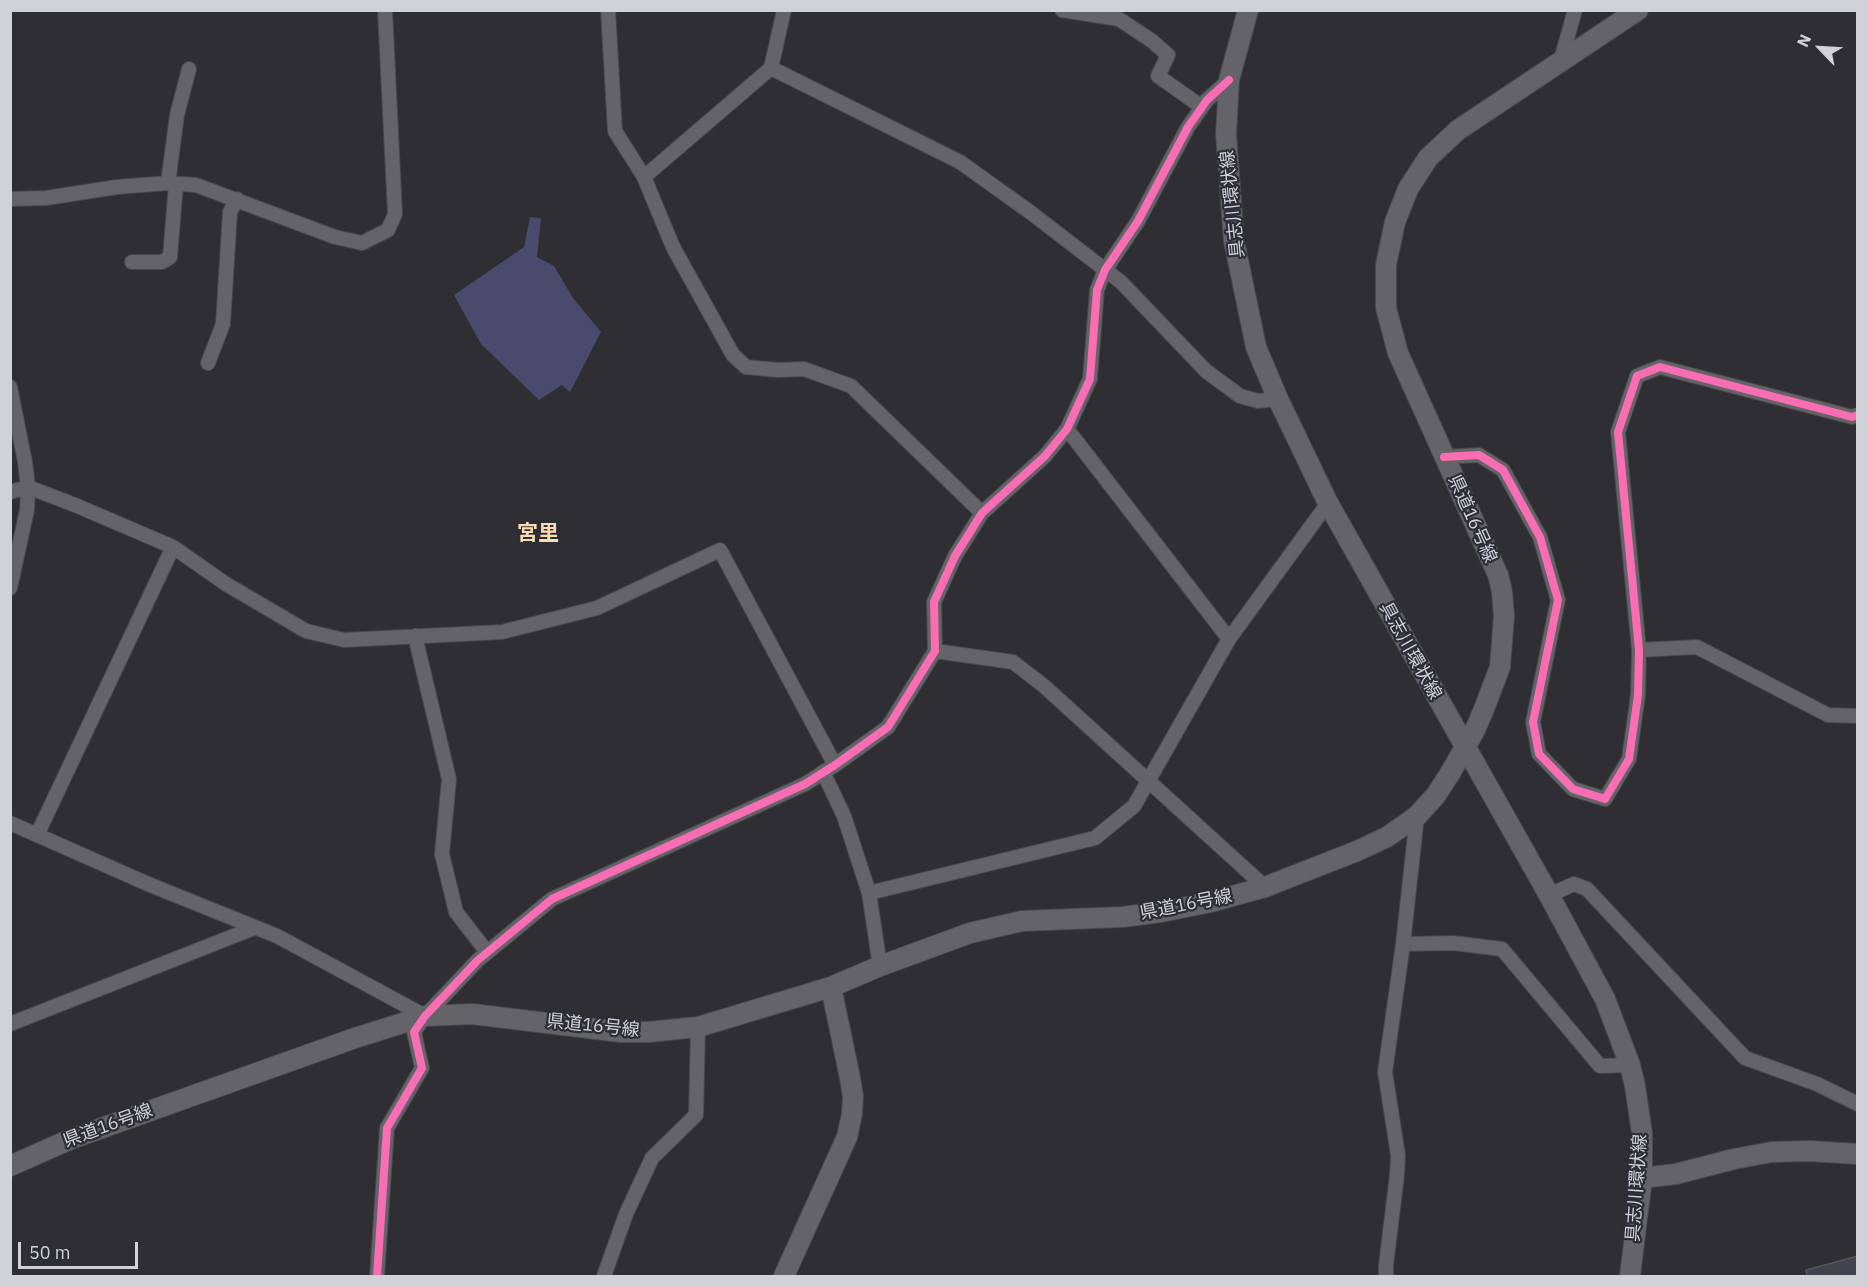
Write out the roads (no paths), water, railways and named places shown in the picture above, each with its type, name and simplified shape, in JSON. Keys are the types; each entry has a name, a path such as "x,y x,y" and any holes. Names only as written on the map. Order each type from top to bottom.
{"main road":[{"name":"具志川環状線","path":"1248,10 1229,80 1226,134 1234,242 1256,347 1278,399 1328,503 1549,895 1605,999 1630,1065 1642,1133 1642,1178 1630,1276"},
{"name":"県道16号線","path":"10,1166 71,1139 355,1038 425,1016 472,1014 621,1032 698,1027 831,987 879,966 970,933 1022,921 1122,917 1161,912 1211,902 1265,887 1387,837 1417,816 1436,795 1465,748 1484,709 1500,667 1504,616 1498,575 1398,353 1386,308 1386,264 1395,222 1408,189 1428,158 1458,130 1638,10"},
{"path":"783,1276 847,1137 852,1114 853,1096 831,987"},
{"path":"1642,1178 1676,1174 1772,1152 1810,1151 1857,1154"}],"street":[{"path":"10,199 46,198 117,187 172,183 196,185 335,237 362,243 388,230 395,214 385,10"},
{"path":"608,10 615,131 644,177 673,247 733,355 746,367 778,370 804,369 851,386 982,513"},
{"path":"644,177 771,68 784,10"},
{"path":"1062,10 1119,19 1152,40 1168,55 1158,76 1202,107"},
{"path":"1561,60 1575,10"},
{"path":"771,68 960,162 1030,212 1120,282 1206,371 1240,396 1258,401 1278,399"},
{"path":"132,262 162,262 170,257 177,115 189,69"},
{"path":"377,1276 387,1128 422,1068 414,1032 425,1016 478,960 552,900 805,784 888,727 935,651 934,602 954,556 982,513 1045,456 1067,429 1090,380 1097,290 1105,270 1138,221 1188,127 1207,100 1229,80"},
{"path":"208,363 223,324 230,212 237,200"},
{"path":"1444,457 1479,455 1503,470 1540,537 1558,600 1533,722 1539,754 1573,789 1605,799 1629,759 1638,695 1639,650 1618,432 1637,376 1660,367 1852,417 1857,415"},
{"path":"10,387 28,487 27,510 10,588"},
{"path":"1067,429 1229,639"},
{"path":"10,492 28,487 173,547 226,584 306,630 344,640 502,632 597,608 720,550 829,769 869,892 879,966"},
{"path":"869,892 1095,838 1134,806 1229,639 1328,503"},
{"path":"37,836 173,547"},
{"path":"415,636 449,779 442,854 456,912 488,952"},
{"path":"1639,650 1697,647 1828,715 1857,716"},
{"path":"935,651 1013,662 1044,686 1265,887"},
{"path":"1386,1276 1398,1155 1385,1072 1403,944 1417,816"},
{"path":"10,823 148,884 277,936 425,1016"},
{"path":"1549,895 1574,884 1587,889 1745,1058 1817,1084 1857,1104"},
{"path":"10,1024 254,928"},
{"path":"1403,944 1453,943 1502,949 1600,1066 1630,1065"},
{"path":"604,1276 626,1214 652,1158 696,1115 698,1027"}],"district":[{"name":"宮里","path":"538,534"}]}
